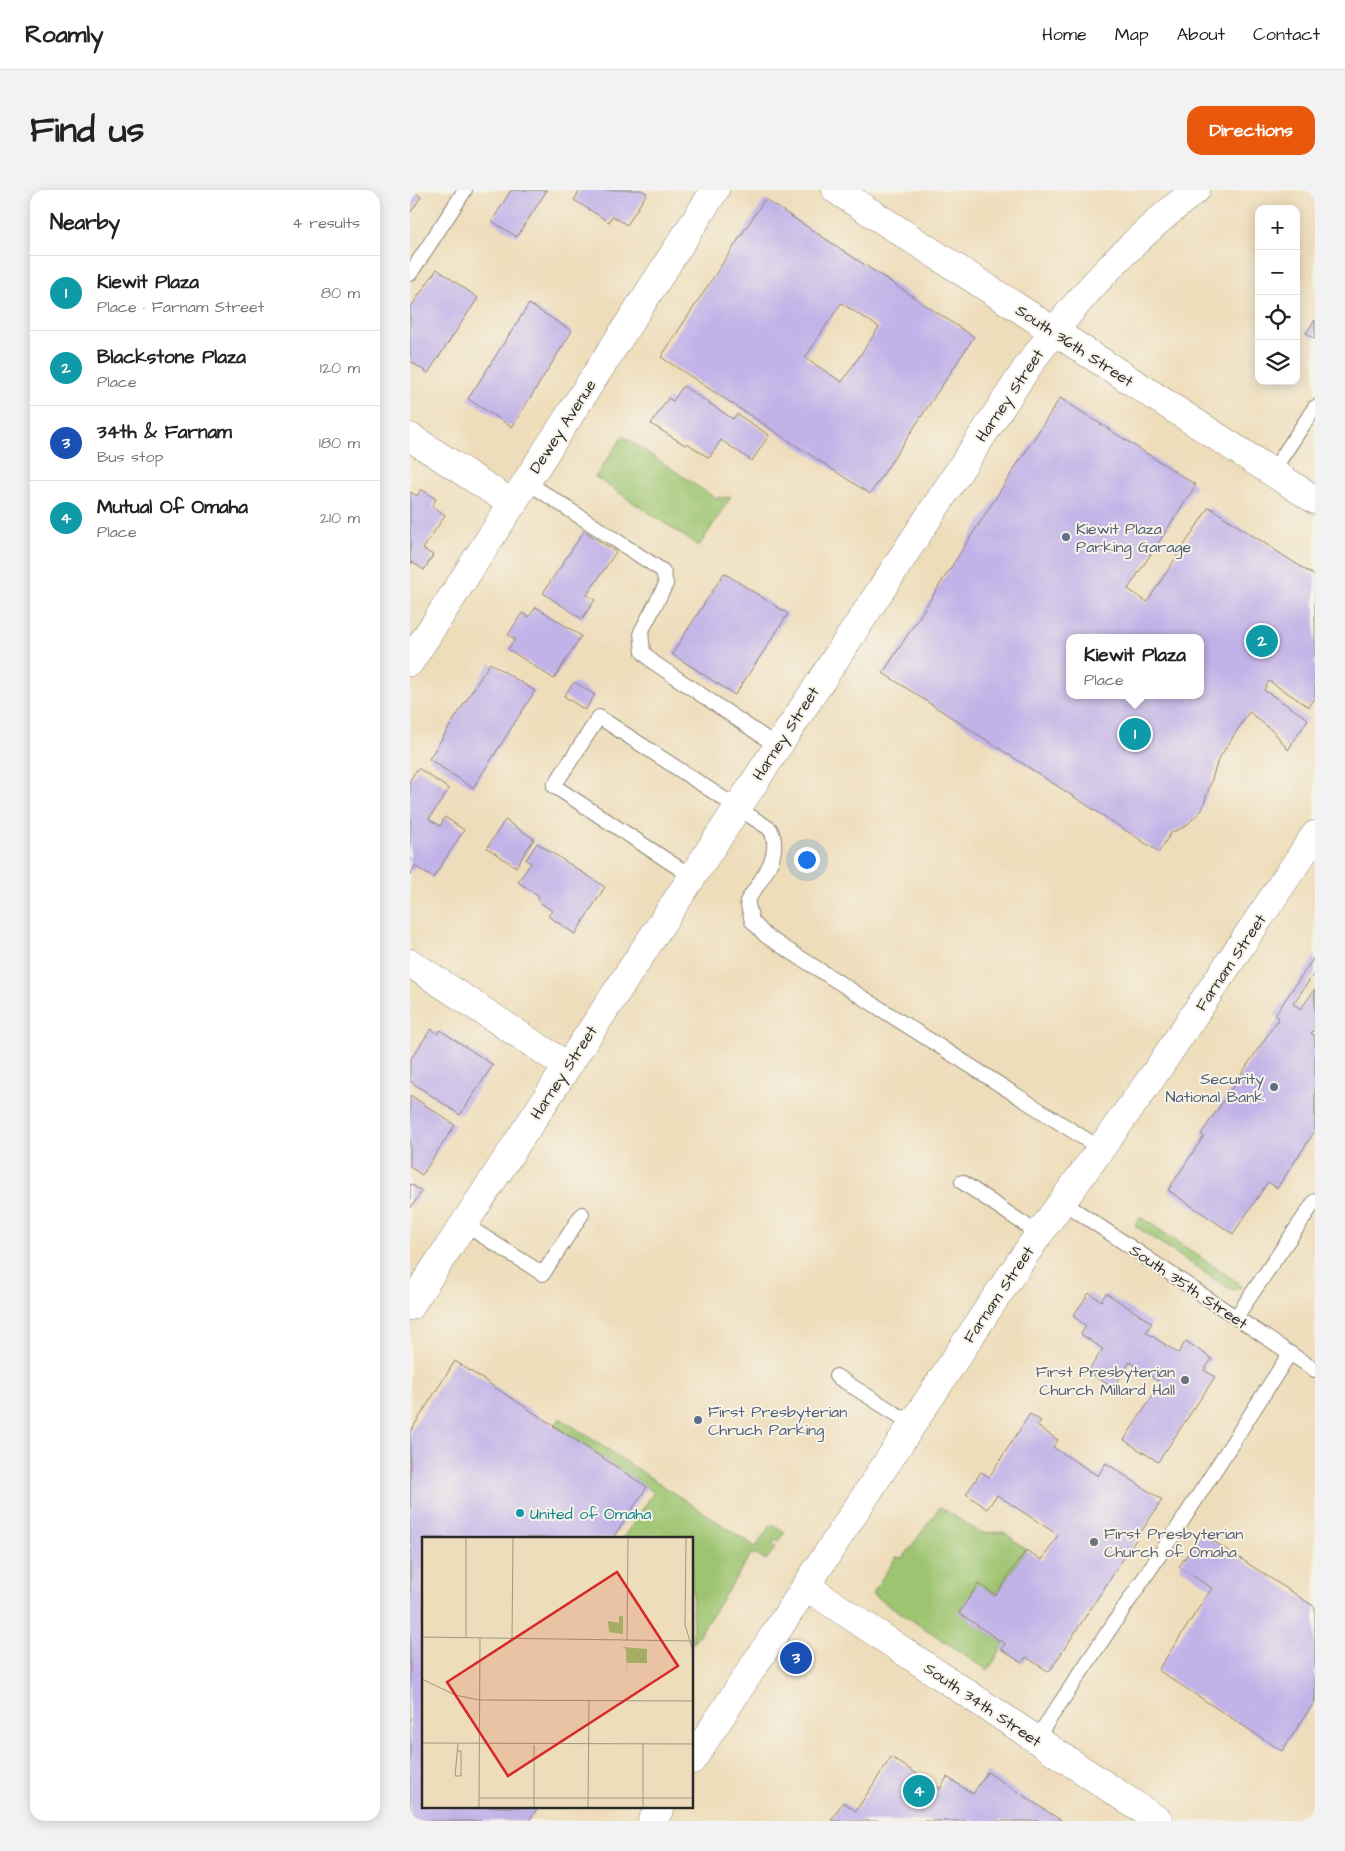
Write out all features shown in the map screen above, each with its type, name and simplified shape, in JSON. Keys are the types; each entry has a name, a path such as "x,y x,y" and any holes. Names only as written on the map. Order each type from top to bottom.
{"main road":[{"name":"Dewey Avenue","path":"410,662 715,190"},
{"name":"South 36th Street","path":"836,190 1052,332 1315,500"},
{"name":"Harney Street","path":"410,1306 1006,397 1052,332 1112,265 1162,218 1196,190"},
{"path":"410,437 520,493"},
{"name":"Farnam Street","path":"694,1757 984,1314 1153,1076 1315,835"},
{"path":"410,963 567,1066"},
{"name":"South 34th Street","path":"807,1587 1159,1821"},
{"path":"652,1821 660,1808"}],"lane":[{"path":"410,274 465,190"},
{"path":"1272,472 1315,407"},
{"path":"520,493 663,571 666,584 641,632 643,652 653,662 777,746"},
{"path":"691,876 554,786 599,717 770,829 775,842 774,853 766,872 747,901 752,921 766,936 1101,1149"},
{"path":"962,1182 1039,1234"},
{"path":"1236,1317 1315,1201"},
{"name":"South 35th Street","path":"1063,1202 1315,1370"},
{"path":"464,1224 543,1274 582,1214"},
{"path":"1036,1739 1177,1529 1290,1353"},
{"path":"836,1376 912,1424"}],"green space":[{"path":"623,436 715,498 731,497 699,546 595,477"},
{"path":"1141,1217 1237,1282 1241,1287 1233,1290 1226,1287 1135,1226"},
{"path":"560,1418 756,1547 771,1524 785,1532 778,1542 774,1540 772,1544 776,1547 766,1560 752,1553 694,1642 694,1537 624,1537 654,1492 555,1426"},
{"path":"940,1507 981,1533 1004,1532 1026,1550 996,1595 978,1584 959,1613 1005,1644 988,1670 872,1594 896,1557 903,1558"}],"building":[{"path":"410,190 421,197 410,213"},
{"path":"511,190 547,190 517,237 492,221"},
{"path":"580,190 641,190 647,193 627,225 612,216 609,222 574,200"},
{"path":"765,199 974,337 870,494 661,357","holes":["841,303 879,327 842,382 805,358"]},
{"path":"437,269 478,298 428,373 410,361 410,308"},
{"path":"529,304 572,331 512,427 468,399"},
{"path":"1315,320 1315,339 1306,333"},
{"path":"683,386 733,419 737,414 769,435 752,461 721,440 709,458 687,443 685,445 651,424 668,398 673,401"},
{"path":"1060,398 1196,485 1128,589 1147,602 1209,507 1315,576 1315,698 1309,707 1269,681 1264,690 1308,719 1288,750 1274,732 1249,712 1218,760 1202,810 1186,826 1171,833 1159,852 883,673"},
{"path":"421,489 436,499 432,506 445,515 423,549 433,555 424,570 412,562 410,565 410,492 417,496"},
{"path":"584,531 616,552 587,595 595,600 582,619 543,593"},
{"path":"724,573 788,614 735,695 672,654"},
{"path":"536,607 581,636 554,679 508,649 515,639 508,635 522,613 529,617"},
{"path":"490,663 535,691 473,788 429,759"},
{"path":"574,682 595,695 585,710 564,696"},
{"path":"418,768 449,789 429,819 440,826 445,817 464,830 433,878 415,866 410,875 410,780"},
{"path":"505,820 534,839 516,867 487,848"},
{"path":"537,843 605,887 575,934 548,916 552,911 537,900 539,896 518,882 531,863 526,860"},
{"name":"Security National Bank","path":"1315,956 1315,972 1293,1004 1301,1009 1315,989 1315,1029 1311,1033 1315,1036 1315,1131 1277,1188 1268,1182 1233,1234 1168,1190 1204,1136 1201,1134 1279,1018 1275,1015"},
{"path":"431,1029 438,1034 440,1030 493,1065 460,1115 410,1081 410,1060"},
{"path":"410,1095 455,1125 422,1175 410,1167"},
{"path":"410,1184 422,1191 410,1209"},
{"name":"First Presbyterian Church Millard Hall","path":"1089,1293 1101,1301 1106,1293 1152,1323 1146,1332 1178,1353 1186,1341 1212,1359 1204,1370 1215,1377 1158,1462 1124,1440 1161,1383 1130,1362 1113,1388 1088,1371 1103,1349 1081,1334 1086,1326 1073,1316"},
{"name":"United of Omaha","path":"455,1361 647,1487 614,1537 422,1537 422,1808 537,1808 529,1821 410,1821 410,1432"},
{"name":"First Presbyterian Church of Omaha","path":"1030,1414 1041,1421 1037,1426 1058,1440 1053,1447 1098,1476 1106,1463 1162,1500 1049,1672 1026,1657 1022,1663 1001,1649 1005,1644 959,1613 978,1584 996,1595 1026,1550 1042,1560 1058,1535 997,1495 987,1509 966,1494 981,1472 989,1477"},
{"path":"1201,1533 1315,1607 1315,1701 1282,1751 1158,1670 1212,1588 1179,1567"},
{"path":"891,1757 940,1789 947,1777 973,1794 987,1772 1062,1821 831,1821 843,1802 856,1811"}],"place":[{"name":"Kiewit Plaza Parking Garage","path":"1066,537"},
{"name":"Blackstone Plaza","path":"1262,641"},
{"name":"Kiewit Plaza","path":"1135,734"},
{"name":"Security National Bank","path":"1274,1087"},
{"name":"First Presbyterian Church Millard Hall","path":"1185,1380"},
{"name":"First Presbyterian Chruch Parking","path":"698,1420"},
{"name":"United of Omaha","path":"520,1513"},
{"name":"First Presbyterian Church of Omaha","path":"1094,1542"},
{"name":"34th & Farnam","path":"796,1658"},
{"name":"Mutual Of Omaha","path":"919,1791"}]}
